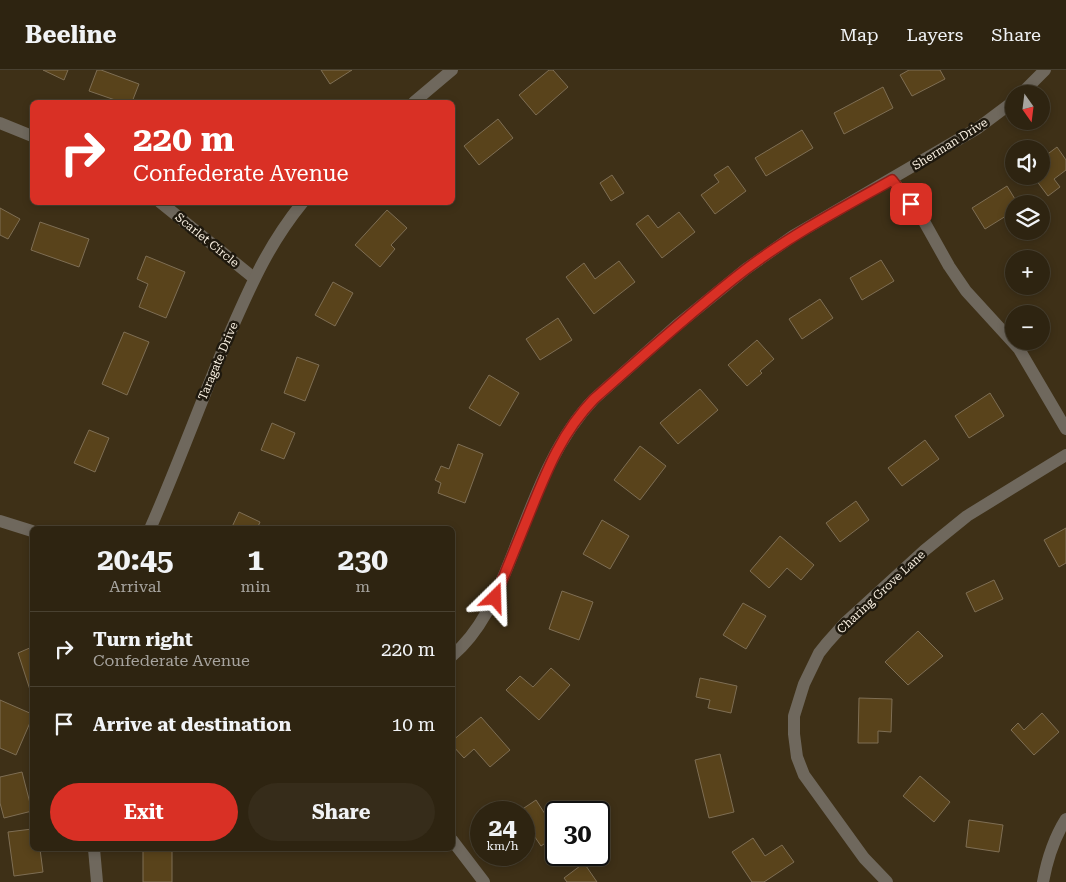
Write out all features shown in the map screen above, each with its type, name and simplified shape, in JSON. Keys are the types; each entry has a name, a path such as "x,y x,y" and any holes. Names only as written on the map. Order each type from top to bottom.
{"street":[{"path":"416,100 452,70"},
{"path":"1031,85 1045,70"},
{"name":"Sherman Drive","path":"455,653 481,624 495,598 546,473 562,439 583,410 676,326 746,270 793,236 892,180 978,128 1005,107"},
{"path":"0,123 30,135"},
{"path":"892,180 921,216 949,266 966,291 1019,349 1066,430"},
{"name":"Scarlet Circle","path":"164,205 254,278"},
{"name":"Taragate Drive","path":"151,526 209,381 254,278 267,252 301,205"},
{"name":"Charing Grove Lane","path":"887,882 864,858 804,775 797,757 794,734 794,716 804,684 826,643 845,623 925,550 967,516 1066,454"},
{"path":"0,521 30,530"},
{"path":"1042,882 1055,839 1066,819"},
{"path":"455,844 484,882"},
{"path":"94,851 97,882"}],"building":[{"path":"43,70 68,70 64,80"},
{"path":"97,70 139,84 133,100 115,100 89,91"},
{"path":"321,70 352,70 330,84"},
{"path":"549,70 553,70 568,87 536,115 519,95"},
{"path":"909,70 940,70 945,79 912,96 900,75"},
{"path":"883,87 893,108 844,134 834,113"},
{"path":"498,119 513,138 479,165 464,146"},
{"path":"802,130 813,148 766,176 755,158"},
{"path":"1057,147 1066,160 1066,170 1054,179 1060,187 1047,195 1040,185 1050,185 1050,152"},
{"path":"728,166 746,191 715,214 701,195 719,182 714,175"},
{"path":"612,175 624,193 611,201 600,183"},
{"path":"1007,186 1012,195 1005,195 1005,217 985,229 972,208"},
{"path":"0,208 20,219 8,239 0,235"},
{"path":"387,210 407,228 391,245 395,249 380,267 355,245"},
{"path":"679,212 695,232 662,258 636,224 648,215 658,228"},
{"path":"40,222 89,239 79,267 31,250"},
{"path":"146,256 185,272 166,318 139,307 148,284 137,279"},
{"path":"881,260 894,281 862,300 850,278"},
{"path":"619,261 635,282 594,314 566,277 584,263 595,279"},
{"path":"333,282 353,293 335,326 315,315"},
{"path":"820,299 833,318 802,339 789,319"},
{"path":"558,318 572,340 540,360 526,339"},
{"path":"124,332 149,342 127,395 102,384"},
{"path":"757,340 774,359 747,386 728,365"},
{"path":"297,357 319,365 305,401 284,393"},
{"path":"489,375 519,393 500,426 469,408"},
{"path":"700,389 718,410 678,444 660,423"},
{"path":"990,393 1004,416 969,438 955,416"},
{"path":"272,423 295,433 284,459 261,450"},
{"path":"89,430 109,438 95,472 74,463"},
{"path":"925,440 939,459 902,486 888,468"},
{"path":"458,444 483,454 465,503 438,493 441,483 435,480 441,466 449,469"},
{"path":"640,446 666,466 640,500 614,480"},
{"path":"856,501 869,520 840,542 826,523"},
{"path":"239,512 260,522 258,526 232,526"},
{"path":"602,520 629,536 610,569 583,554"},
{"path":"1066,528 1066,563 1059,567 1044,540"},
{"path":"780,536 814,565 801,580 787,568 769,588 750,571"},
{"path":"994,580 1003,599 975,612 966,593"},
{"path":"562,591 593,602 579,640 549,629"},
{"path":"743,603 766,616 746,649 723,635"},
{"path":"918,631 943,656 908,685 885,662"},
{"path":"30,648 30,690 18,653"},
{"path":"551,668 570,685 539,720 506,690 520,676 533,687"},
{"path":"700,678 737,686 731,713 708,708 710,700 696,697"},
{"path":"859,698 892,699 891,732 878,731 878,743 858,743"},
{"path":"0,700 30,713 30,723 16,755 0,748"},
{"path":"1042,713 1059,732 1034,755 1011,730 1018,723 1024,730"},
{"path":"481,717 510,750 490,767 474,749 464,758 455,748 455,739"},
{"path":"720,754 734,812 709,818 695,760"},
{"path":"22,772 30,803 30,812 4,818 0,803 0,777"},
{"path":"920,776 950,802 934,822 903,796"},
{"path":"536,800 545,814 545,843 541,846 535,837"},
{"path":"969,820 1003,825 999,852 966,847"},
{"path":"30,829 30,851 40,851 43,872 14,876 8,832"},
{"path":"753,838 765,856 782,845 794,862 764,882 752,882 732,852"},
{"path":"143,851 172,851 172,882 143,882"},
{"path":"580,866 586,866 597,882 567,882 564,878"}],"route":[{"path":"495,598 546,473 562,439 583,410 594,399 676,326 746,270 793,236 892,180 911,204"}]}
